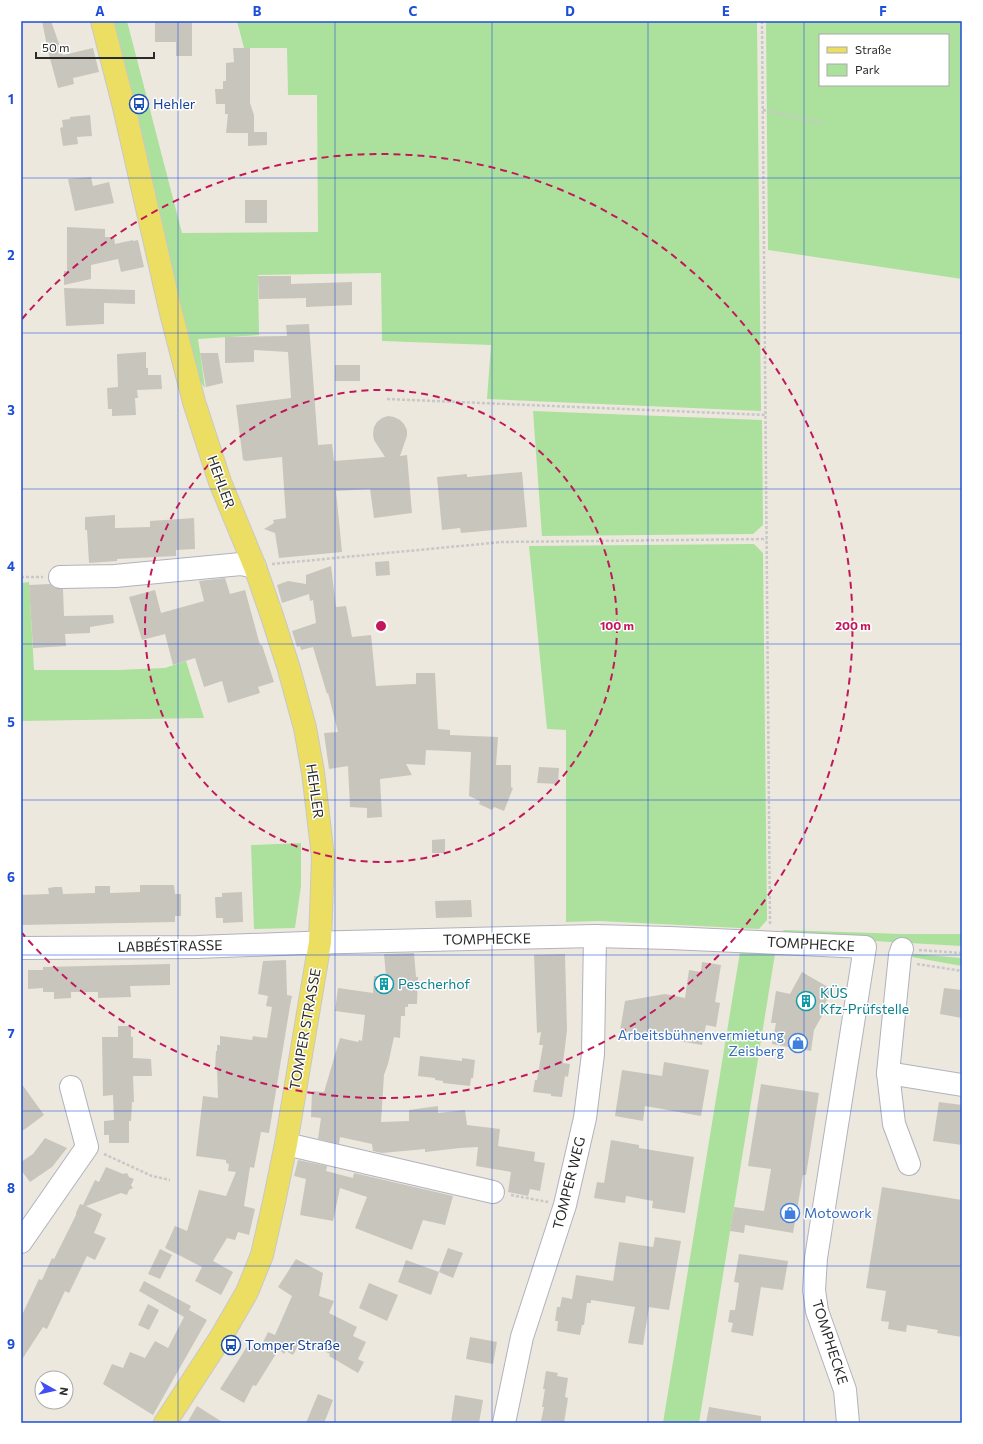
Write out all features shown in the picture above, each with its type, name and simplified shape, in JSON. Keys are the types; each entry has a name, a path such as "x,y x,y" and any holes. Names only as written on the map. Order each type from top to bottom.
{"main road":[{"name":"HEHLER","path":"102,21 124,107 171,313 194,402 220,482 255,567 289,669 305,728 314,772 323,857 320,942"},
{"name":"TOMPER STRASSE","path":"165,1423 221,1337 247,1292 262,1255 286,1144 320,942"}],"street":[{"path":"60,577 116,576 241,564 255,567"},
{"name":"TOMPHECKE","path":"320,942 595,936 865,947 816,1258 814,1290 817,1311 846,1390 848,1423"},
{"name":"TOMPER WEG","path":"504,1423 522,1337 565,1205 586,1118 593,1054 595,936"},
{"name":"LABBÉSTRASSE","path":"21,948 197,947 320,942"},
{"path":"901,952 888,1074 894,1124 909,1164"},
{"path":"888,1074 962,1084"},
{"path":"21,1242 87,1147 71,1088"},
{"path":"286,1144 493,1192"}],"path":[{"path":"762,21 771,942"},
{"path":"763,110 823,123"},
{"path":"387,399 766,415"},
{"path":"255,567 502,542 767,539"},
{"path":"901,952 915,964 962,971"},
{"path":"87,1147 152,1176 170,1180"},
{"path":"493,1192 565,1205"}],"green space":[{"path":"108,21 127,21 182,233 318,232 317,95 288,95 287,48 244,48 237,21 757,21 761,411 487,399 491,345 382,341 381,273 258,275 259,335 198,339 205,388 201,383 182,333"},
{"path":"766,21 962,21 962,279 768,250"},
{"path":"533,411 762,420 763,525 753,534 542,536"},
{"path":"754,544 763,553 767,920 759,929 600,921 566,922 566,730 547,729 529,546"},
{"path":"29,582 34,670 118,670 165,668 186,661 204,718 21,721 21,583"},
{"path":"301,843 301,886 295,928 254,929 251,845"},
{"path":"783,930 903,934 962,934 962,946 786,936"},
{"path":"740,952 775,954 699,1423 663,1423"},
{"path":"914,954 962,958 962,966 912,957"}],"building":[{"path":"42,21 51,21 63,55 93,48 99,72 73,78 74,84 58,88"},
{"path":"155,21 192,21 192,56 176,56 176,42 155,42"},
{"path":"233,48 250,48 250,103 254,115 254,132 267,132 267,145 248,146 248,133 226,133 228,114 225,114 225,104 216,104 215,89 223,89 223,81 226,81 226,63 234,62"},
{"path":"90,115 92,136 77,137 78,144 63,146 60,128 63,127 62,120 70,119 70,117"},
{"path":"91,177 93,186 109,182 114,203 75,211 68,179"},
{"path":"245,200 267,200 267,223 245,223"},
{"path":"67,227 105,229 105,237 114,237 115,244 138,240 144,267 121,272 118,259 91,265 91,279 64,285 64,271 67,271"},
{"path":"258,276 291,276 291,284 352,282 352,305 306,307 306,298 259,299"},
{"path":"64,288 135,290 135,304 104,303 104,324 66,326"},
{"path":"309,324 318,445 332,444 334,461 385,457 374,440 374,427 382,418 388,416 400,420 407,430 407,436 400,456 407,455 412,513 374,518 370,489 336,491 342,552 279,558 275,533 264,529 274,523 273,520 286,518 282,457 246,461 243,460 236,405 291,398 288,352 254,350 254,362 225,363 225,337 287,336 286,325"},
{"path":"146,352 146,368 148,368 148,375 161,375 162,389 137,390 138,398 135,398 136,415 112,416 112,409 108,409 107,388 118,387 117,354"},
{"path":"200,353 218,353 223,383 206,387"},
{"path":"335,365 360,365 360,381 335,381"},
{"path":"522,472 527,527 461,533 460,528 442,530 437,477 467,474 467,477"},
{"path":"115,515 115,528 150,527 150,521 194,518 195,549 176,550 176,556 117,559 117,561 89,563 85,517"},
{"path":"389,561 390,575 376,576 375,562"},
{"path":"331,566 336,607 346,606 352,637 371,635 376,686 416,684 416,673 435,673 438,729 450,730 450,735 498,737 496,765 511,765 511,787 513,788 504,811 494,807 492,810 479,804 480,801 469,796 471,752 426,750 425,765 406,764 412,775 380,779 382,817 367,818 367,808 350,807 348,766 329,769 324,733 338,732 328,693 327,694 313,647 301,650 300,646 297,647 292,631 316,623 313,600 310,601 309,594 282,603 277,585 288,581 306,584 306,575"},
{"path":"225,578 230,594 245,590 260,645 262,645 274,682 258,687 260,693 228,703 222,681 204,687 195,658 173,665 165,634 142,640 129,597 155,590 161,613 204,601 199,581"},
{"path":"50,584 54,588 63,589 64,616 113,615 114,623 90,627 90,633 65,634 66,646 33,648 29,585"},
{"path":"539,767 559,768 558,784 537,783"},
{"path":"445,839 445,853 432,853 432,840"},
{"path":"140,885 174,885 175,894 181,894 181,916 175,916 175,922 21,925 21,895 49,894 48,888 55,887 62,887 63,894 95,893 95,886 110,886 110,893 140,892"},
{"path":"242,892 243,922 223,923 223,918 216,918 215,897 222,897 222,893"},
{"path":"471,900 472,917 436,918 435,901"},
{"path":"414,953 416,977 418,977 417,1004 408,1004 408,1007 405,1007 405,1016 401,1016 400,1038 394,1037 384,1075 381,1122 409,1121 409,1110 438,1106 438,1113 465,1110 467,1125 500,1129 498,1146 535,1152 534,1161 545,1163 540,1191 530,1189 528,1196 508,1192 511,1172 476,1166 478,1147 425,1152 425,1149 382,1153 373,1151 372,1144 340,1137 339,1144 318,1139 321,1118 311,1117 312,1091 324,1092 340,1038 358,1042 359,1040 362,1041 365,1015 335,1011 338,988 373,993 374,976 386,976 384,954"},
{"path":"565,954 567,1030 563,1063 570,1064 568,1077 565,1076 562,1097 533,1092 535,1080 537,1080 543,1045 539,1045 541,1032 537,1033 534,955"},
{"path":"286,960 287,995 292,996 269,1133 261,1132 254,1168 250,1167 244,1206 255,1209 249,1235 238,1232 235,1240 227,1238 213,1261 233,1272 221,1295 195,1281 202,1267 165,1248 175,1226 187,1231 199,1190 226,1196 236,1172 228,1171 229,1164 226,1163 226,1160 196,1156 203,1096 218,1098 217,1069 215,1069 216,1051 217,1045 220,1045 220,1036 252,1040 253,1036 267,1038 272,1007 266,1006 268,996 258,994 263,961"},
{"path":"702,962 721,965 715,1002 720,1003 716,1027 706,1025 702,1045 620,1031 625,1001 665,994 685,998 689,970 701,972"},
{"path":"170,964 170,985 130,986 131,997 98,998 98,992 71,992 71,998 54,999 54,992 43,992 43,988 28,989 28,970 43,970 43,967"},
{"path":"802,972 833,990 820,1012 823,1014 814,1030 811,1051 772,1044 776,1023 771,1023 776,991 790,994"},
{"path":"944,988 962,990 962,1018 940,1014"},
{"path":"118,1026 131,1026 131,1037 133,1037 133,1058 151,1059 152,1076 133,1076 134,1102 132,1102 131,1121 129,1121 129,1143 109,1143 109,1135 104,1135 104,1121 114,1120 113,1095 103,1096 102,1037 118,1037"},
{"path":"420,1056 462,1061 462,1058 475,1060 473,1078 471,1078 470,1086 443,1083 443,1081 435,1080 435,1078 418,1076"},
{"path":"664,1062 709,1070 701,1116 645,1106 643,1121 615,1116 622,1070 662,1076"},
{"path":"21,1083 44,1115 21,1132"},
{"path":"761,1084 819,1093 806,1175 803,1175 793,1233 745,1225 744,1233 730,1231 734,1207 764,1211 771,1169 748,1166"},
{"path":"939,1102 962,1105 962,1145 933,1141"},
{"path":"45,1138 67,1148 52,1167 30,1182 21,1170 21,1162 33,1154"},
{"path":"611,1140 639,1145 639,1148 694,1157 685,1213 652,1208 653,1201 626,1196 625,1203 594,1198 597,1182 604,1183"},
{"path":"298,1160 327,1166 326,1171 353,1178 354,1173 453,1196 445,1225 423,1220 412,1250 355,1228 367,1197 340,1188 333,1221 300,1215 306,1179 294,1176"},
{"path":"106,1167 123,1174 127,1173 129,1177 134,1179 131,1185 133,1188 129,1190 127,1195 121,1193 86,1206 102,1214 94,1233 106,1238 95,1260 87,1256 69,1293 65,1291 47,1329 43,1327 21,1361 21,1317 39,1279 42,1280 52,1258 54,1259 80,1204 83,1205 95,1180 99,1182"},
{"path":"882,1187 962,1200 962,1337 937,1333 938,1330 907,1325 906,1332 888,1329 889,1322 881,1321 886,1291 866,1288"},
{"path":"655,1237 681,1241 669,1310 649,1307 643,1345 628,1343 635,1307 591,1300 591,1303 587,1303 584,1325 582,1325 580,1335 557,1331 558,1321 555,1321 557,1307 560,1307 562,1297 572,1299 576,1275 613,1281 619,1242 653,1247"},
{"path":"448,1248 463,1253 453,1278 439,1272"},
{"path":"160,1249 172,1255 160,1279 148,1274"},
{"path":"739,1254 788,1261 783,1290 761,1287 753,1336 731,1332 733,1323 728,1322 730,1310 735,1310 739,1283 734,1282"},
{"path":"296,1259 323,1273 319,1296 334,1301 329,1313 357,1327 353,1336 366,1342 358,1359 364,1362 358,1373 329,1356 330,1354 301,1340 293,1355 286,1351 284,1354 279,1349 256,1386 253,1385 244,1403 220,1389 248,1345 258,1352 268,1332 275,1335 292,1296 278,1287"},
{"path":"406,1260 439,1272 431,1295 398,1282"},
{"path":"144,1281 191,1306 189,1310 207,1320 153,1415 103,1384 112,1364 123,1368 130,1352 145,1358 155,1341 168,1348 184,1317 139,1291"},
{"path":"369,1283 398,1295 387,1321 359,1308"},
{"path":"148,1304 159,1310 149,1330 138,1325"},
{"path":"470,1337 497,1342 493,1364 466,1359"},
{"path":"546,1371 558,1373 557,1376 568,1378 565,1397 568,1398 564,1423 541,1421 544,1407 542,1407"},
{"path":"318,1394 333,1400 324,1423 306,1423"},
{"path":"455,1395 483,1400 479,1423 451,1423"},
{"path":"197,1406 224,1423 187,1423"},
{"path":"709,1407 761,1416 761,1423 706,1423"}],"place":[{"name":"Hehler","path":"139,104"},
{"name":"Pescherhof","path":"384,984"},
{"name":"KÜS Kfz-Prüfstelle","path":"806,1001"},
{"name":"Arbeitsbühnenvermietung Zeisberg","path":"798,1043"},
{"name":"Motowork","path":"790,1213"},
{"name":"Tomper Straße","path":"231,1345"}]}
